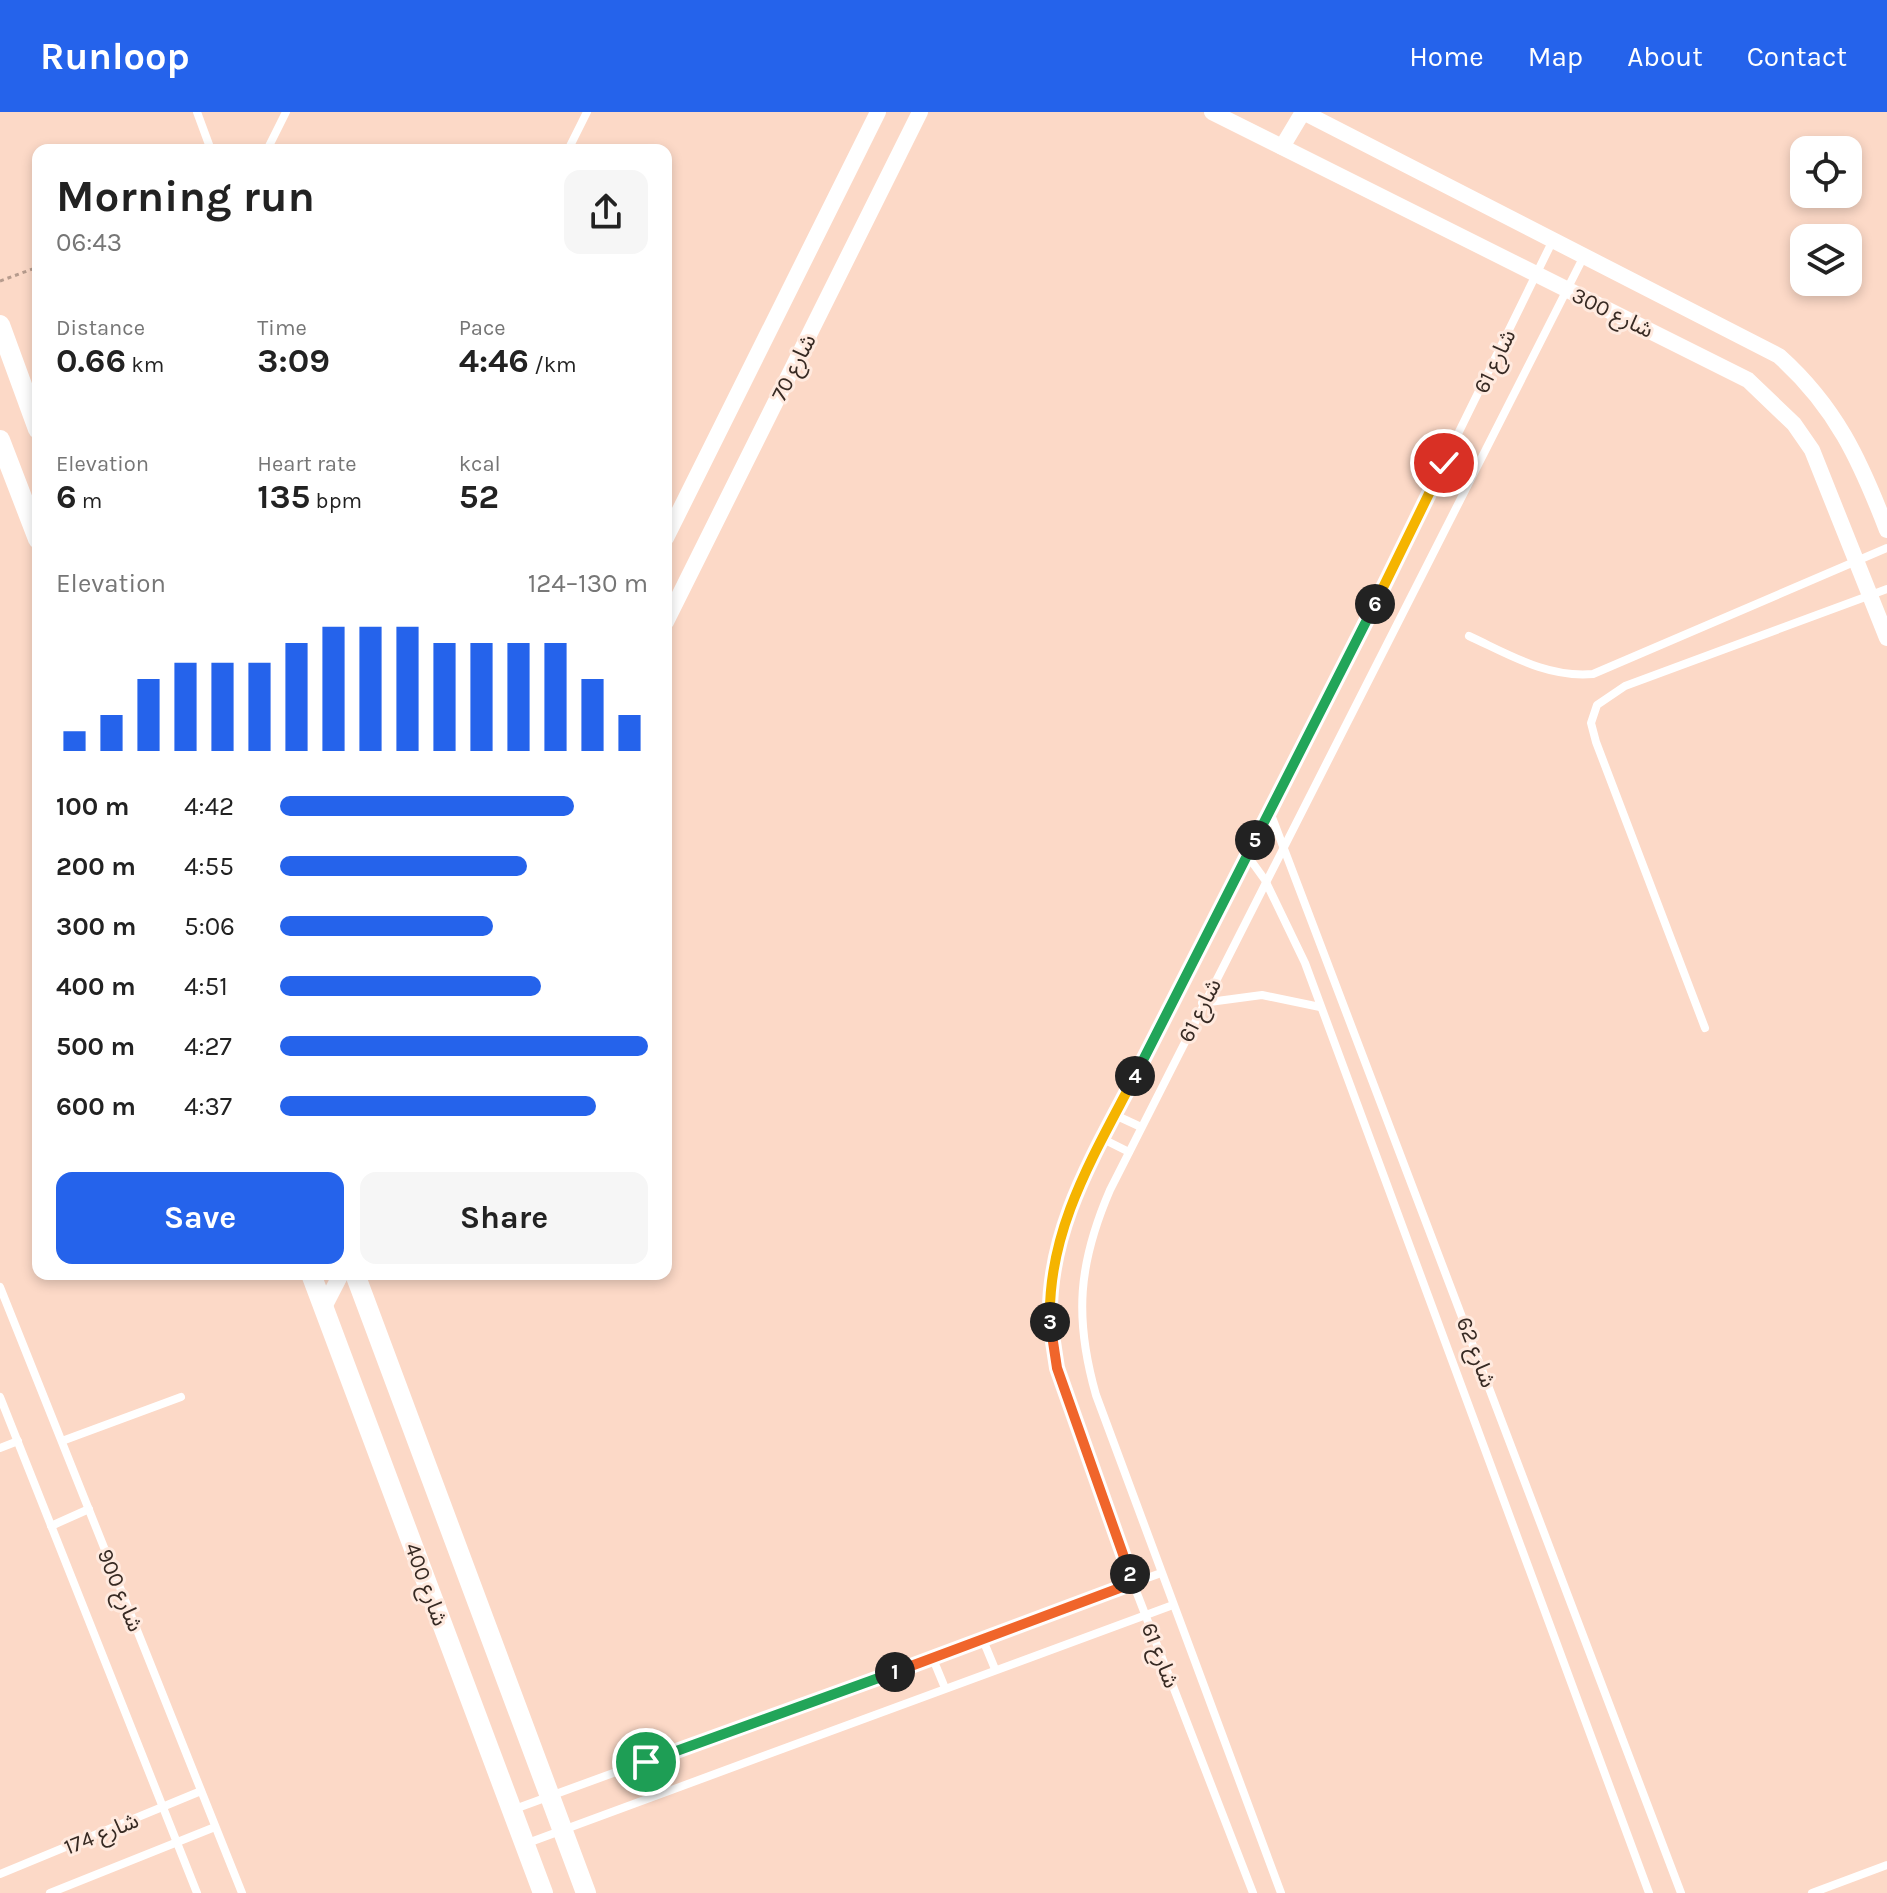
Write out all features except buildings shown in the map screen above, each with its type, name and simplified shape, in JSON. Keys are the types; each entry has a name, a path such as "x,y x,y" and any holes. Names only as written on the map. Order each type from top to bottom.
{"street":[{"name":"شارع 70","path":"672,526 878,112"},
{"name":"شارع 70","path":"672,610 920,112"},
{"name":"شارع 300","path":"1212,112 1566,290 1720,363 1772,400 1812,450 1858,559 1879,592 1887,638"},
{"name":"شارع 300","path":"1303,112 1779,356 1808,382 1832,412 1852,446 1887,530"},
{"path":"1282,147 1303,112"},
{"path":"0,325 32,413"},
{"path":"0,440 32,523"},
{"name":"شارع 400","path":"313,1280 543,1893"},
{"path":"324,1307 338,1280"},
{"name":"شارع 400","path":"357,1280 586,1893"}],"lane":[{"path":"197,112 209,144"},
{"path":"270,144 286,112"},
{"path":"571,144 587,112"},
{"name":"شارع 61","path":"1253,1893 1133,1583 1065,1392 1050,1331 1049,1293 1053,1256 1064,1220 1103,1139 1270,812 1554,239"},
{"name":"شارع 61","path":"1281,1893 1096,1395 1084,1354 1080,1312 1083,1270 1093,1229 1202,1003 1584,256"},
{"path":"1469,636 1544,671 1569,676 1593,674 1887,548"},
{"path":"1705,1028 1596,742 1591,723 1597,705 1608,693 1625,686 1879,592"},
{"name":"شارع 62","path":"1270,812 1681,1893"},
{"name":"شارع 62","path":"1247,855 1265,880 1305,963 1649,1893"},
{"path":"1202,1003 1262,995 1320,1007"},
{"path":"1115,1115 1141,1127"},
{"path":"1103,1139 1129,1152"},
{"name":"شارع 900","path":"0,1288 242,1893"},
{"name":"شارع 900","path":"0,1397 197,1893"},
{"path":"62,1441 181,1397"},
{"path":"0,1448 18,1441"},
{"path":"51,1526 89,1509"},
{"path":"511,1810 933,1659 1161,1573"},
{"path":"524,1844 1173,1605"},
{"path":"983,1640 995,1669"},
{"path":"933,1659 945,1688"},
{"name":"شارع 174","path":"0,1874 201,1791"},
{"name":"شارع 174","path":"50,1893 215,1827"},
{"path":"1812,1893 1887,1865"}],"path":[{"path":"0,281 32,269"}],"route":[{"path":"646,1762 1133,1583 1057,1368 1050,1331 1049,1293 1053,1256 1079,1186 1444,463"}]}
